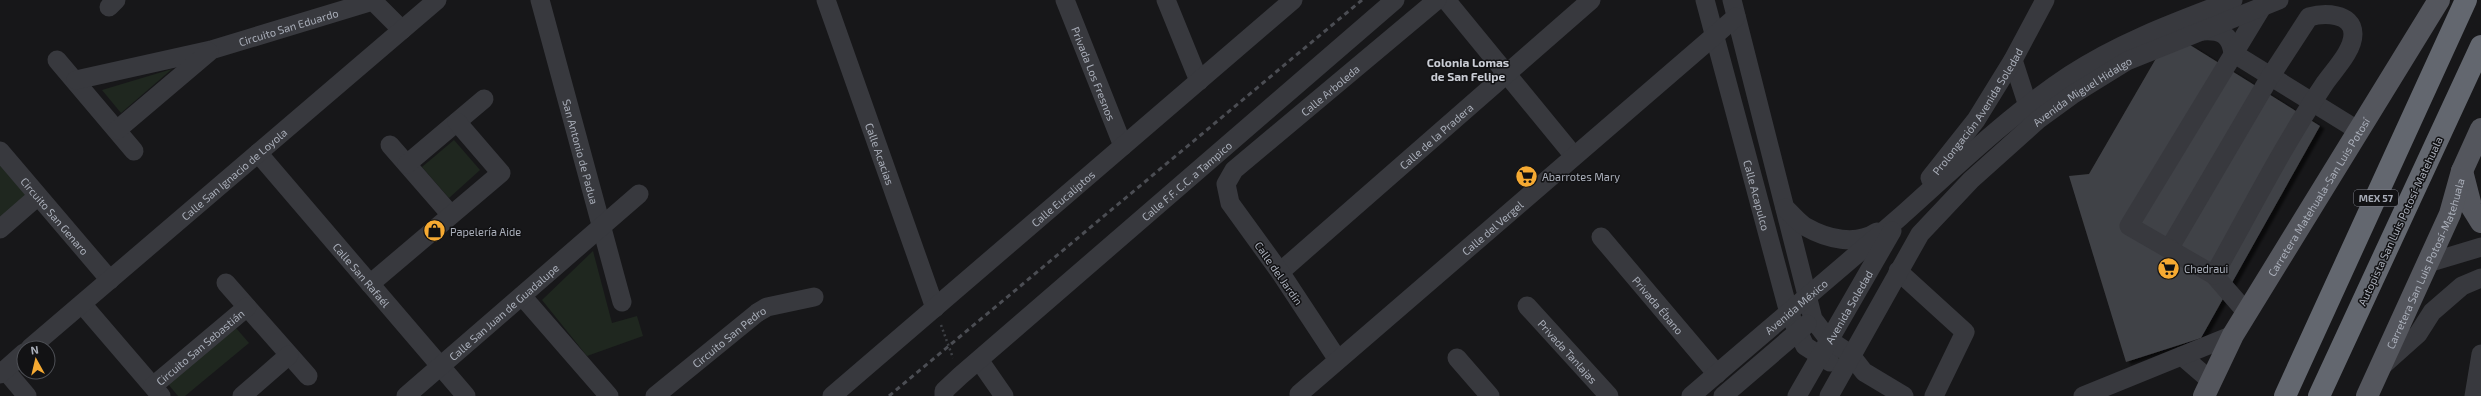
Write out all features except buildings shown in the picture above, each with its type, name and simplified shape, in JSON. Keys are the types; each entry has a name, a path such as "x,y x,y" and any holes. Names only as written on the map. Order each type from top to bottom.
{"highway":[{"name":"MEX 57","path":"2285,396 2466,0"},
{"name":"Autopista San Luis Potosí-Matehuala","path":"2319,396 2481,46"}],"main road":[{"path":"2418,0 2422,29"},
{"name":"Carretera Matehuala-San Luis Potosí","path":"2208,389 2233,335 2439,0"},
{"name":"Carretera San Luis Potosí-Matehuala","path":"2367,396 2382,367 2450,214 2462,170 2481,129"},
{"path":"2462,170 2471,206 2481,222"}],"street":[{"name":"Calle San Ignacio de Loyola","path":"39,340 436,0"},
{"name":"San Antonio de Padua","path":"540,0 622,302"},
{"name":"Calle Acacias","path":"826,0 935,308"},
{"path":"1166,0 1199,80"},
{"name":"Calle F.F. C.C. a Tampico","path":"944,396 944,391 960,376 1395,0"},
{"name":"Calle Arboleda","path":"1226,184 1234,170 1437,0"},
{"path":"1446,0 1574,156"},
{"name":"Calle de la Pradera","path":"1280,272 1591,0"},
{"name":"Calle Acapulco","path":"1705,0 1789,314 1797,333 1805,346 1824,348 1846,362"},
{"name":"Prolongación Avenida Soledad","path":"1900,217 1976,120 2013,60 2044,0"},
{"name":"Avenida Miguel Hidalgo","path":"1900,217 2028,106 2070,75 2118,48 2166,26 2233,0"},
{"name":"Avenida Miguel Hidalgo","path":"1898,271 1920,234 1971,180 2039,119 2072,95 2127,61 2279,0"},
{"name":"Circuito San Eduardo","path":"76,80 212,50 373,1 402,30"},
{"name":"Privada Los Fresnos","path":"1068,1 1123,146"},
{"name":"Calle Eucaliptos","path":"832,396 1199,80 1283,3"},
{"path":"2247,313 2214,275 2129,226 2262,7"},
{"name":"Calle Acapulco","path":"1734,8 1786,208 1807,298 1824,348"},
{"name":"Calle del Vergel","path":"1299,394 1714,35 1734,8"},
{"path":"2169,249 2270,76 2309,17 2321,13 2334,14 2350,24 2353,33 2351,45 2312,102 2214,275"},
{"path":"2203,31 2217,30 2225,34 2231,44 2233,53 2359,131"},
{"name":"Circuito San Eduardo","path":"117,130 212,50"},
{"path":"57,60 76,80 134,151"},
{"path":"2013,60 2028,106"},
{"path":"407,164 484,98"},
{"path":"370,284 501,173 457,122"},
{"path":"390,144 451,215"},
{"name":"Circuito San Genaro","path":"0,151 110,280"},
{"name":"Calle San Rafaél","path":"258,153 466,396"},
{"name":"Calle del Jardín","path":"1226,184 1230,203 1280,272 1338,360"},
{"name":"Calle San Juan de Guadalupe","path":"406,396 639,194"},
{"path":"0,229 38,196"},
{"path":"1786,208 1806,227 1842,240 1868,238 1900,217"},
{"name":"Avenida México","path":"1691,396 1789,314 1900,217"},
{"name":"Avenida Soledad","path":"1797,396 1900,217"},
{"name":"Privada Ébano","path":"1601,237 1716,374"},
{"path":"2428,263 2481,247"},
{"path":"1829,396 1846,362 1898,271 1965,332 1934,396"},
{"path":"2382,367 2418,334 2432,312 2462,286 2481,278"},
{"name":"Circuito San Sebastián","path":"226,283 308,376"},
{"path":"522,296 609,396"},
{"name":"Circuito San Pedro","path":"655,396 757,314 767,308 814,297"},
{"name":"Circuito San Sebastián","path":"82,304 157,391 247,307"},
{"name":"Privada Tanlajas","path":"1527,306 1609,396"},
{"name":"Avenida México","path":"1723,396 1813,319"},
{"path":"2083,396 2233,335"},
{"path":"242,396 289,355"},
{"path":"2182,356 2208,389"},
{"path":"2474,396 2480,357"},
{"path":"1457,358 1490,396"},
{"path":"16,360 2,372 27,396"},
{"path":"979,360 1004,396"},
{"path":"1846,362 1904,396"}],"path":[{"path":"935,308 960,376"}],"shaded area":[{"path":"172,69 121,113 102,90"},
{"path":"454,140 480,170 449,198 422,167"},
{"path":"0,165 26,195 0,218"},
{"path":"593,251 612,323 637,316 643,336 587,356 542,300"},
{"path":"236,328 249,343 185,396 178,396 168,384"}],"railway":[{"path":"889,396 1362,0"}],"place":[{"name":"Abarrotes Mary","path":"1527,176"},
{"name":"Papelería Aide","path":"435,231"},
{"name":"Chedraui","path":"2169,268"}],"district":[{"name":"Colonia Lomas de San Felipe","path":"1468,69"}]}
